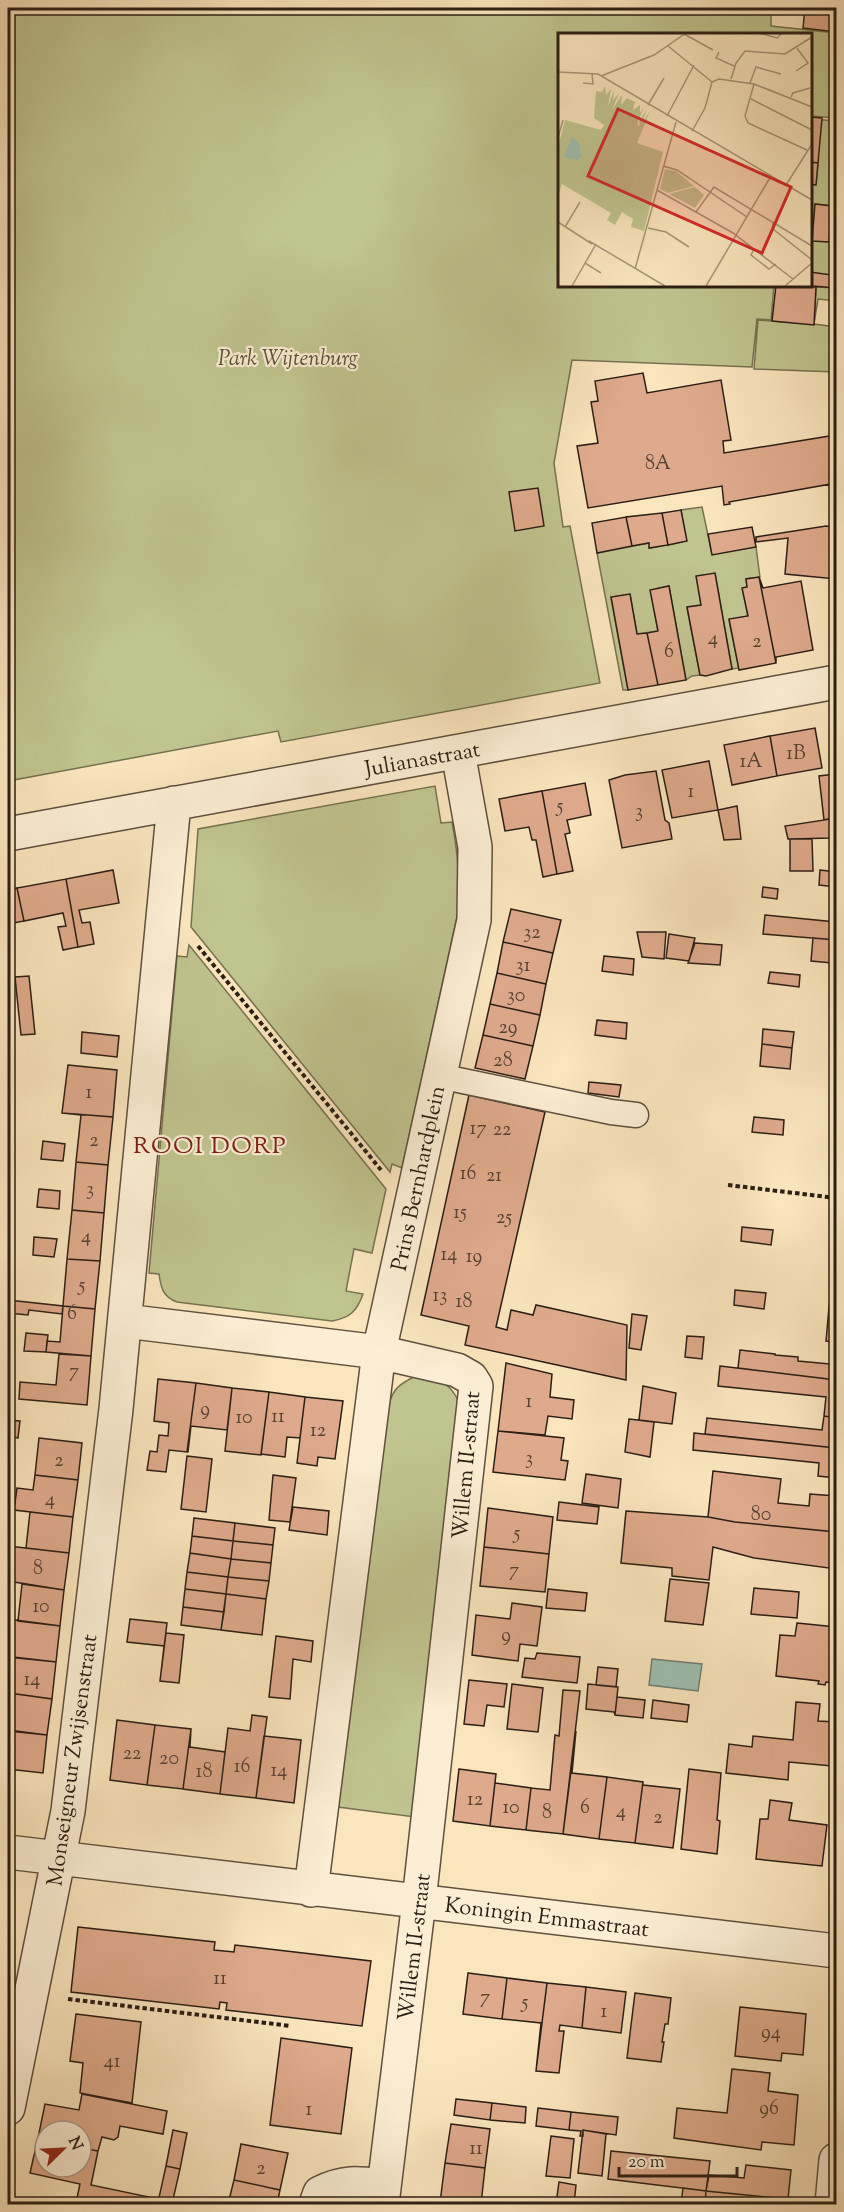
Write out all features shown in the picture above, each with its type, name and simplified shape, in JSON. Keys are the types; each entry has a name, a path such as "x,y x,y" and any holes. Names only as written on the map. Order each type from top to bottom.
{"street":[{"name":"Julianastraat","path":"8,834 837,682"},
{"name":"Prins Bernhardplein","path":"379,1352 474,920 475,847 458,752"},
{"path":"174,803 125,1321 379,1352 311,1890"},
{"name":"Monseigneur Zwijsenstraat","path":"8,2108 68,1811 125,1321"},
{"name":"Willem II-straat","path":"316,2205 320,2193 337,2185 357,2183 383,2195 419,1901 476,1386 471,1378 457,1370 379,1352"},
{"name":"Koningin Emmastraat","path":"8,1852 311,1890 837,1951"},
{"path":"832,2205 837,2160"}],"lane":[{"path":"439,1076 611,1112 636,1115"}],"path":[{"path":"165,906 411,1206"},
{"path":"728,1185 837,1198"},
{"path":"31,1994 291,2026"}],"green space":[{"name":"Park Wijtenburg","path":"8,8 771,8 771,26 836,33 836,118 811,116 811,33 558,33 558,286 774,286 771,320 757,319 752,367 572,360 554,463 563,527 570,526 600,683 281,742 278,731 8,781"},
{"path":"811,119 836,121 836,267 832,267 831,275 811,272 811,184 816,185 818,163 811,162","holes":["815,204 832,206 829,242 812,240"]},
{"path":"816,287 836,288 836,301 818,299 814,324"},
{"path":"758,320 836,327 836,372 754,369"},
{"path":"702,507 712,554 756,547 760,577 746,579 747,587 743,588 748,616 729,620 739,668 732,669 715,574 697,576 701,605 687,608 700,675 686,680 669,586 651,590 658,631 637,634 630,594 611,597 628,690 623,690 597,553 649,543 650,548 686,541 681,510"},
{"path":"435,786 441,823 452,822 459,878 458,912 402,1168 392,1164 390,1172 191,927 198,829"},
{"path":"189,945 386,1189 372,1253 354,1249 346,1291 363,1294 355,1309 344,1318 332,1321 177,1302 164,1291 159,1274 149,1273 177,956 187,957"},
{"path":"416,1376 448,1386 460,1404 415,1817 338,1807 389,1405 398,1387"}],"water":[{"path":"652,1659 702,1664 698,1691 649,1685"}],"building":[{"path":"805,8 836,8 836,32 803,28"},
{"path":"811,117 822,118 818,163 811,162"},
{"path":"811,162 818,163 816,185 811,184"},
{"path":"815,204 832,206 829,242 812,241"},
{"path":"831,267 836,267 836,288 811,286 811,272 831,275"},
{"path":"776,286 816,287 814,325 772,321"},
{"path":"643,373 647,393 721,380 731,440 723,441 724,453 836,435 836,483 729,502 730,504 724,505 722,486 588,508 577,446 598,443 591,402 598,401 595,381"},
{"path":"836,483 836,528 829,484"},
{"path":"538,488 544,526 515,531 509,492"},
{"path":"681,510 687,541 668,545 662,513"},
{"path":"662,513 668,545 649,548 649,543 632,546 626,517"},
{"path":"626,517 632,546 597,553 592,523"},
{"path":"826,526 836,528 836,579 785,574 788,538 756,542 756,537"},
{"path":"752,527 756,547 712,555 708,534"},
{"path":"715,573 732,669 706,676 700,675 687,607 701,605 696,576"},
{"path":"759,577 763,588 801,581 813,650 776,657 776,663"},
{"path":"759,577 776,663 739,670 729,619 748,616 742,588 747,587 746,579"},
{"path":"669,586 686,680 658,685 647,633 658,631 650,590"},
{"path":"630,594 637,634 647,633 658,685 628,690 611,597"},
{"path":"815,728 822,768 777,776 770,736"},
{"path":"770,736 777,776 732,785 724,745"},
{"path":"709,761 718,810 672,818 662,770"},
{"path":"656,771 665,820 669,823 672,839 622,848 609,780 625,775"},
{"path":"836,774 836,817 824,820 819,776"},
{"path":"585,783 591,815 567,820 570,833 565,834 573,871 557,874 542,791"},
{"path":"542,791 557,874 543,877 536,840 532,840 529,827 505,831 499,799"},
{"path":"737,806 741,839 724,840 718,810"},
{"path":"830,819 832,838 788,839 785,826"},
{"path":"790,839 812,839 813,871 790,871"},
{"path":"113,870 119,903 79,910 82,923 90,922 94,944 78,947 66,879"},
{"path":"820,870 836,872 836,887 819,885"},
{"path":"66,879 78,947 63,950 58,927 66,926 63,913 24,921 17,888"},
{"path":"763,887 778,889 777,899 762,897"},
{"path":"17,888 24,921 8,924 8,890"},
{"path":"511,909 561,920 553,953 503,942"},
{"path":"765,915 836,922 836,940 763,934"},
{"path":"637,932 666,932 664,959 642,957"},
{"path":"669,934 695,938 689,961 666,958"},
{"path":"813,938 836,940 836,957 833,956 832,963 811,961"},
{"path":"503,942 553,953 546,984 497,973"},
{"path":"695,943 722,945 720,965 688,963"},
{"path":"604,956 634,959 633,975 602,971"},
{"path":"770,972 800,975 799,987 768,983"},
{"path":"497,973 546,984 540,1015 490,1004"},
{"path":"29,976 35,1034 21,1035 15,977"},
{"path":"490,1004 540,1015 533,1046 483,1035"},
{"path":"597,1020 627,1023 626,1039 595,1035"},
{"path":"763,1029 794,1032 792,1048 762,1044"},
{"path":"82,1032 119,1036 117,1057 81,1053"},
{"path":"483,1035 533,1046 525,1079 475,1068"},
{"path":"762,1044 792,1048 790,1069 760,1066"},
{"path":"68,1065 117,1070 113,1117 62,1113"},
{"path":"589,1082 621,1085 619,1097 588,1093"},
{"path":"469,1095 545,1112 496,1327 507,1330 511,1310 533,1315 536,1305 627,1325 626,1380 465,1345 469,1326 421,1315"},
{"path":"62,1113 113,1117 108,1165 76,1162 81,1115"},
{"path":"754,1117 784,1120 783,1135 752,1132"},
{"path":"43,1141 65,1144 63,1161 41,1159"},
{"path":"76,1162 108,1165 104,1213 72,1210"},
{"path":"39,1189 60,1191 59,1209 37,1207"},
{"path":"72,1210 104,1213 100,1261 67,1259"},
{"path":"742,1227 773,1230 771,1245 741,1241"},
{"path":"34,1237 57,1239 54,1257 33,1255"},
{"path":"836,1244 836,1276 833,1276"},
{"path":"67,1259 100,1261 95,1309 63,1306"},
{"path":"833,1276 836,1276 836,1308 829,1307"},
{"path":"735,1290 766,1293 764,1309 734,1305"},
{"path":"8,1300 63,1306 62,1314 29,1310 28,1315 8,1313"},
{"path":"63,1306 95,1309 91,1356 46,1352 47,1341 60,1342"},
{"path":"829,1307 836,1308 836,1342 826,1341"},
{"path":"632,1314 647,1316 641,1350 629,1348"},
{"path":"26,1333 48,1335 46,1352 24,1351"},
{"path":"687,1336 704,1337 702,1359 685,1357"},
{"path":"740,1350 798,1357 798,1361 830,1364 831,1350 836,1351 836,1380 738,1368"},
{"path":"59,1354 91,1356 87,1405 19,1399 20,1382 56,1385"},
{"path":"506,1363 552,1374 550,1397 574,1400 572,1419 548,1416 545,1435 498,1431"},
{"path":"720,1366 836,1380 836,1418 824,1416 826,1397 718,1386"},
{"path":"158,1379 196,1383 187,1452 169,1450 166,1472 147,1470 150,1451 157,1452 159,1435 168,1436 169,1423 154,1421"},
{"path":"196,1383 232,1388 227,1430 191,1426 187,1452"},
{"path":"643,1386 676,1393 672,1424 639,1420"},
{"path":"232,1388 269,1392 261,1455 225,1451"},
{"path":"269,1392 305,1397 300,1438 287,1437 285,1457 261,1454"},
{"path":"305,1397 343,1401 335,1459 318,1457 317,1466 297,1463"},
{"path":"824,1416 836,1418 836,1448 705,1434 707,1418 822,1430"},
{"path":"629,1419 654,1422 650,1457 625,1452"},
{"path":"8,1420 20,1421 18,1438 10,1437 8,1454"},
{"path":"498,1431 564,1438 561,1460 568,1461 565,1480 493,1472"},
{"path":"694,1433 836,1448 836,1478 818,1476 819,1463 693,1450"},
{"path":"39,1438 82,1443 78,1480 35,1475"},
{"path":"187,1456 212,1459 206,1512 181,1509"},
{"path":"713,1471 781,1479 778,1503 809,1506 810,1494 836,1496 836,1532 735,1522 708,1517"},
{"path":"586,1474 621,1479 618,1508 582,1503"},
{"path":"35,1475 78,1480 73,1517 14,1510 17,1488 33,1490"},
{"path":"273,1475 296,1478 290,1522 269,1520"},
{"path":"559,1502 599,1507 597,1524 557,1520"},
{"path":"293,1507 329,1511 327,1535 289,1530"},
{"path":"488,1508 553,1517 549,1554 484,1547"},
{"path":"626,1511 708,1517 735,1522 836,1532 836,1569 754,1558 713,1547 709,1580 672,1576 672,1568 621,1563"},
{"path":"30,1512 73,1517 69,1553 26,1548"},
{"path":"194,1518 235,1523 233,1541 192,1536"},
{"path":"235,1523 275,1528 273,1545 233,1541"},
{"path":"192,1536 233,1541 231,1559 190,1553"},
{"path":"233,1541 273,1545 271,1563 231,1559"},
{"path":"8,1546 69,1553 64,1590 8,1581"},
{"path":"484,1547 549,1554 545,1592 480,1586"},
{"path":"190,1553 231,1559 228,1577 187,1572"},
{"path":"231,1559 271,1563 269,1581 228,1577"},
{"path":"187,1572 228,1577 226,1594 185,1589"},
{"path":"228,1577 269,1581 266,1599 226,1594"},
{"path":"670,1579 709,1583 703,1625 665,1621"},
{"path":"22,1584 64,1590 60,1626 18,1621"},
{"path":"754,1588 799,1592 797,1618 751,1614"},
{"path":"185,1589 226,1594 224,1612 183,1607"},
{"path":"548,1589 587,1593 585,1611 546,1608"},
{"path":"226,1594 266,1599 262,1635 221,1630"},
{"path":"512,1603 542,1607 537,1646 520,1644 518,1661 472,1655 476,1615 510,1619"},
{"path":"183,1607 224,1612 221,1630 181,1625"},
{"path":"8,1619 60,1626 56,1662 8,1657"},
{"path":"130,1619 167,1623 160,1681 164,1646 127,1642"},
{"path":"797,1623 836,1627 836,1683 826,1682 825,1685 818,1684 819,1681 776,1676 780,1635 795,1636"},
{"path":"166,1633 184,1635 179,1683 160,1681"},
{"path":"276,1636 313,1641 311,1662 293,1659 290,1699 269,1697"},
{"path":"537,1653 580,1657 577,1683 522,1677 525,1658 535,1659"},
{"path":"13,1657 56,1662 52,1699 9,1693"},
{"path":"598,1667 618,1669 616,1687 596,1685"},
{"path":"469,1680 507,1684 504,1707 487,1705 484,1726 464,1724"},
{"path":"512,1684 543,1688 538,1732 507,1729"},
{"path":"588,1684 618,1687 615,1715 614,1712 586,1709"},
{"path":"563,1690 580,1691 563,1834 526,1830 531,1788 550,1790 555,1735 559,1736"},
{"path":"9,1693 52,1699 47,1735 8,1730"},
{"path":"617,1697 645,1700 643,1718 615,1715"},
{"path":"653,1700 689,1705 687,1722 651,1718"},
{"path":"796,1702 820,1704 818,1721 836,1722 832,1766 789,1762 788,1780 726,1773 729,1744 752,1747 753,1736 793,1740"},
{"path":"252,1715 267,1717 256,1798 220,1794 228,1728 250,1731"},
{"path":"117,1720 155,1725 147,1785 110,1780"},
{"path":"155,1725 191,1729 183,1789 147,1785"},
{"path":"191,1729 190,1747 225,1752 220,1794 183,1789"},
{"path":"8,1731 47,1735 43,1773 8,1769"},
{"path":"576,1731 572,1773 607,1777 599,1839 563,1834"},
{"path":"264,1736 301,1740 294,1803 256,1798"},
{"path":"459,1769 496,1774 490,1826 453,1821"},
{"path":"689,1769 721,1773 717,1854 681,1849"},
{"path":"607,1777 643,1782 635,1843 599,1839"},
{"path":"643,1782 643,1785 680,1789 673,1848 635,1843"},
{"path":"495,1783 531,1788 526,1830 490,1826"},
{"path":"770,1800 792,1803 789,1820 827,1825 822,1866 756,1859 760,1819 768,1819"},
{"path":"78,1927 215,1942 214,1950 234,1952 235,1945 371,1961 362,2026 226,2010 227,2003 220,2002 219,2009 71,1992"},
{"path":"468,1973 507,1978 502,2019 463,2014"},
{"path":"507,1978 547,1983 536,2071 541,2023 502,2019"},
{"path":"547,1983 586,1987 582,2028 560,2025 559,2031 564,2031 559,2073 536,2071"},
{"path":"586,1987 626,1992 621,2033 582,2028"},
{"path":"635,1993 671,1998 668,2024 665,2024 662,2042 664,2042 661,2062 627,2058"},
{"path":"740,2007 806,2014 803,2055 782,2053 781,2061 735,2056"},
{"path":"76,2014 141,2022 132,2103 80,2093 83,2063 70,2061"},
{"path":"281,2038 352,2048 341,2134 270,2125"},
{"path":"732,2069 770,2073 768,2091 798,2095 794,2145 762,2142 761,2150 674,2138 677,2108 727,2113"},
{"path":"82,2094 167,2111 163,2134 120,2126 118,2137 114,2140 102,2137 98,2151 93,2150 93,2119 42,2119 45,2104 79,2110"},
{"path":"456,2099 492,2103 490,2120 454,2115"},
{"path":"492,2103 526,2107 525,2123 490,2120"},
{"path":"538,2108 571,2112 569,2130 536,2126"},
{"path":"571,2112 618,2117 616,2135 583,2130 583,2136 580,2136 581,2131 569,2130"},
{"path":"451,2124 490,2129 485,2168 445,2163"},
{"path":"173,2130 187,2133 180,2169 166,2166"},
{"path":"583,2130 606,2134 602,2176 578,2173"},
{"path":"551,2136 574,2139 570,2178 546,2176"},
{"path":"241,2144 288,2153 280,2190 234,2180"},
{"path":"93,2150 98,2151 93,2175"},
{"path":"611,2151 710,2161 706,2191 608,2179"},
{"path":"445,2163 485,2168 481,2204 440,2203"},
{"path":"746,2165 791,2170 788,2199 706,2191 709,2175 744,2178"},
{"path":"166,2166 180,2169 172,2204 158,2202"},
{"path":"57,2179 92,2179 91,2185 149,2197 148,2204 108,2204 77,2198 80,2184"},
{"path":"234,2180 280,2190 277,2204 228,2204"},
{"path":"559,2182 576,2185 574,2204 556,2204"},
{"path":"683,2188 706,2191 705,2204 681,2204"},
{"path":"706,2191 788,2199 787,2204 705,2204"},
{"path":"77,2198 108,2204 76,2204"}],"district":[{"name":"ROOI DORP","path":"210,1145"}]}
